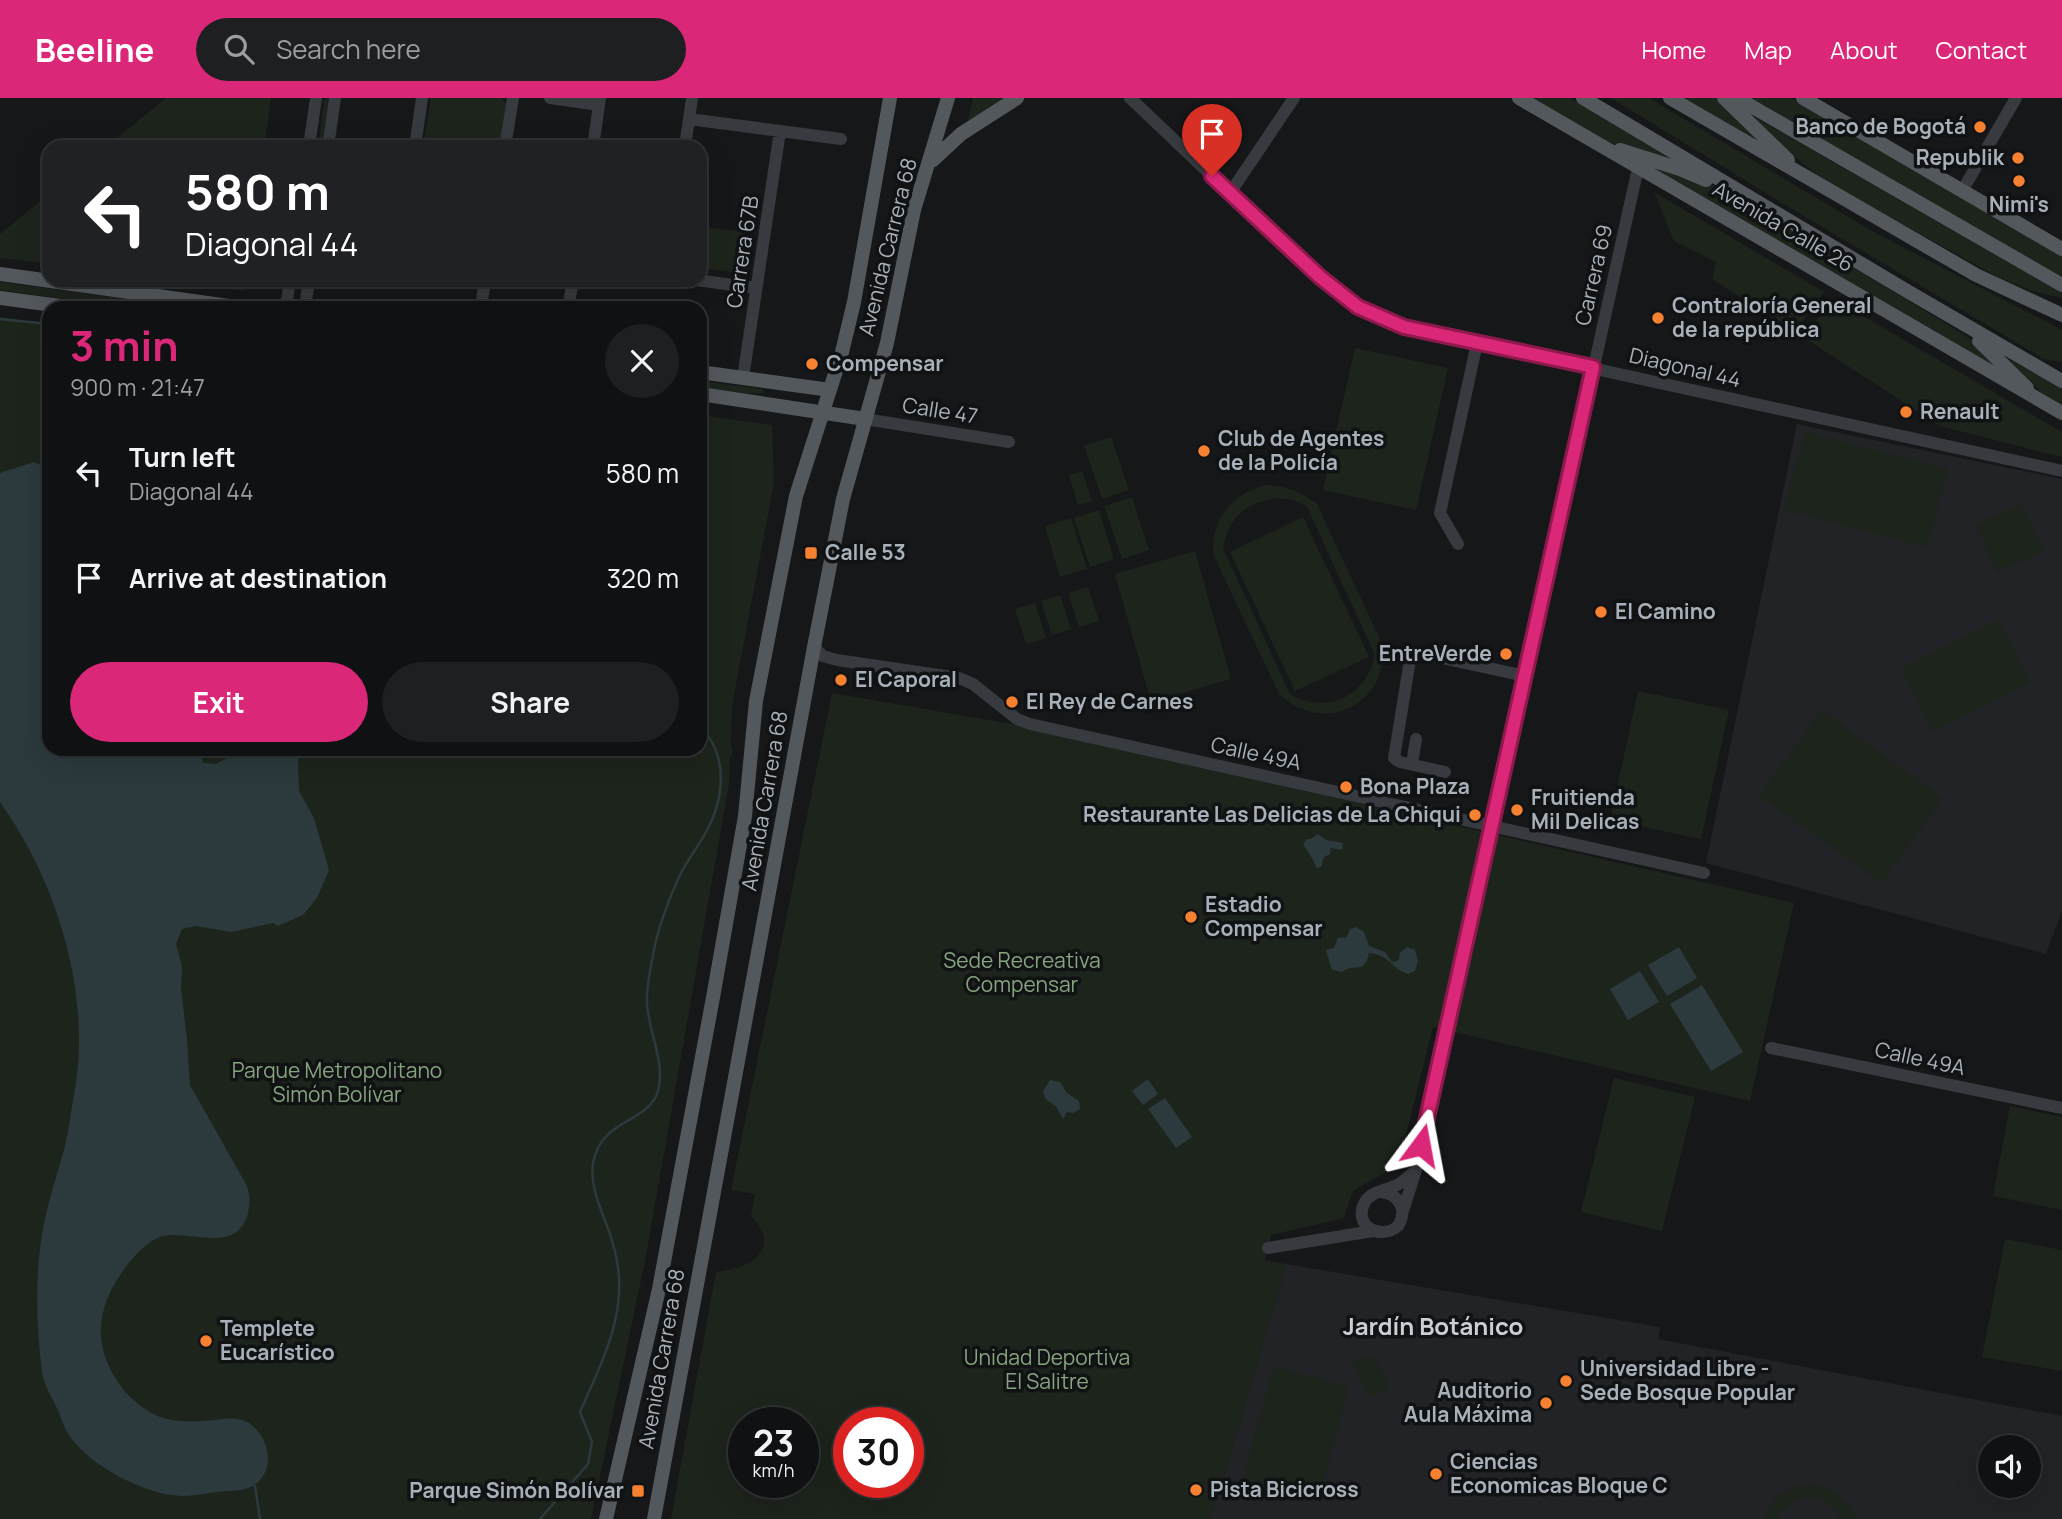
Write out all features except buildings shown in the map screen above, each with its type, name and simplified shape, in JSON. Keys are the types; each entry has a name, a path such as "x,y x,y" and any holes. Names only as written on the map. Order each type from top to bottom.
{"main road":[{"name":"Avenida Carrera 68","path":"606,1519 656,1301 716,979 745,816 757,701 796,496 830,390 854,302 890,98"},
{"name":"Avenida Carrera 68","path":"654,1519 814,647 847,483 887,343 914,210 948,98"},
{"path":"928,166 953,140 1017,98"},
{"name":"Avenida Calle 26","path":"1519,98 2062,413"},
{"name":"Avenida Calle 26","path":"1583,98 2062,381"},
{"path":"1670,98 1976,275 2062,314"},
{"path":"1724,98 1784,157 1822,187"},
{"path":"1737,98 2062,285"},
{"path":"1803,98 2062,249"},
{"path":"1597,144 1680,169 1759,203"},
{"path":"0,274 42,280"},
{"path":"93,287 193,301"},
{"path":"2012,292 2062,305"},
{"path":"0,298 42,304"},
{"path":"1939,310 2004,362 2037,398"},
{"path":"707,373 830,390"},
{"path":"707,395 865,419"}],"street":[{"path":"310,140 316,98"},
{"path":"329,140 335,98"},
{"path":"416,140 422,98"},
{"path":"506,140 513,98"},
{"path":"550,98 600,101 594,140"},
{"path":"686,140 692,98"},
{"name":"Diagonal 44","path":"1130,98 1320,277 1358,307 1404,327 2062,471"},
{"path":"1230,193 1294,98"},
{"path":"1962,191 2016,98"},
{"path":"689,119 841,139"},
{"name":"Carrera 67B","path":"743,378 780,131"},
{"name":"Carrera 69","path":"1403,1211 1416,1170 1638,168"},
{"path":"707,281 757,288"},
{"path":"1458,544 1440,513 1477,343"},
{"name":"Calle 47","path":"865,419 1009,442"},
{"name":"Calle 49A","path":"814,647 823,656 837,660 966,680 1017,719 1030,724 1704,873"},
{"path":"1445,772 1396,761 1393,754 1409,665 1415,656 1423,654 1525,676"},
{"path":"1412,764 1416,739"},
{"name":"Calle 49A","path":"1771,1048 2062,1108"},
{"path":"1342,1234 1352,1225 1369,1197 1400,1184 1416,1170"},
{"path":"1268,1248 1342,1234 1373,1231 1384,1233 1394,1229 1401,1221 1401,1204 1393,1195 1381,1192"},
{"path":"1362,1208 1363,1219 1373,1231"}],"shaded area":[{"path":"1797,424 2062,479 2062,911 2046,954 1706,863"},
{"path":"34,462 42,466 42,756 201,756 203,763 216,764 231,756 299,756 299,791 314,818 329,870 317,898 303,915 278,926 273,923 231,932 196,926 182,929 176,944 182,967 181,989 190,1085 247,1186 248,1213 242,1226 223,1237 174,1235 163,1236 150,1242 118,1278 110,1292 102,1320 101,1334 107,1361 122,1388 134,1401 160,1417 194,1422 237,1419 256,1429 265,1443 268,1460 263,1476 253,1486 244,1489 183,1496 152,1491 120,1477 91,1458 69,1435 46,1387 42,1372 37,1315 39,1257 47,1208 68,1132 79,1049 78,1016 75,984 59,919 34,858 0,802 0,473"},
{"path":"1318,834 1326,840 1343,843 1342,850 1331,848 1321,867 1317,868 1303,845 1307,839"},
{"path":"1356,927 1364,932 1369,946 1385,952 1392,962 1399,960 1400,953 1407,947 1415,950 1418,961 1415,971 1404,973 1385,958 1369,953 1362,966 1342,972 1332,970 1326,950 1334,948 1338,938 1347,937 1350,929"},
{"path":"1679,947 1697,978 1667,996 1648,965"},
{"path":"1640,971 1659,1002 1628,1020 1610,989"},
{"path":"1702,985 1743,1052 1711,1071 1670,1004"},
{"path":"1148,1079 1158,1094 1143,1105 1132,1091"},
{"path":"1050,1080 1060,1082 1067,1093 1079,1101 1080,1109 1073,1113 1067,1112 1063,1119 1044,1095 1043,1091"},
{"path":"1165,1098 1192,1137 1176,1148 1148,1109"},
{"name":"Universidad Libre - Sede Bosque Popular","path":"1286,1264 1660,1327 1658,1339 2062,1416 2062,1519 1210,1519"}],"green space":[{"path":"166,98 271,98 265,140 115,140"},
{"path":"325,98 328,98 323,140 319,140"},
{"path":"431,98 501,98 506,104 500,140 424,140"},
{"path":"973,98 1004,98 967,123"},
{"path":"1531,98 1570,98 1675,158 1674,162 1605,141"},
{"path":"1611,98 1649,98 1872,231 2062,330 2062,362 2044,359"},
{"path":"1679,98 1718,98 1770,149"},
{"path":"1751,98 1791,98 2062,256 2062,278"},
{"path":"1744,111 2062,293 2062,298 2032,291 2000,278 1826,182 1765,133"},
{"path":"1647,165 1707,182 1748,204 1955,329 1979,345 2010,375 1848,284 1741,218"},
{"path":"1654,192 1824,292 1795,332 1712,279 1716,262 1674,241"},
{"path":"42,200 42,263 0,258 0,234"},
{"path":"707,227 750,233 743,271 738,273 707,269"},
{"path":"0,282 141,301 80,301 0,290"},
{"path":"215,287 244,287 244,291"},
{"path":"1834,299 2062,432 2062,457 1940,426 1803,337"},
{"name":"Parque Metropolitano Simón Bolívar","path":"0,317 42,323 42,756 707,756 707,416 772,425 774,483 732,706 733,753 730,757 729,784 646,1256 591,1519 0,1519"},
{"path":"1355,348 1448,368 1416,510 1323,490"},
{"path":"2005,357 2062,388 2062,406 2043,394"},
{"path":"707,382 763,389 763,393 738,394 707,389"},
{"path":"1805,432 1948,469 1927,547 1784,510"},
{"path":"1111,437 1129,490 1102,499 1084,446"},
{"path":"1082,471 1092,501 1078,505 1069,475"},
{"path":"1267,485 1288,488 1317,504 1383,646 1381,667 1375,685 1363,699 1349,708 1332,713 1314,713 1296,706 1279,694 1213,554 1216,529 1226,509 1244,494","holes":["1267,500 1294,500 1307,507 1375,655 1363,682 1343,698 1331,702 1318,703 1290,694 1223,548 1230,527 1241,512"]},
{"path":"1132,497 1149,550 1122,559 1104,506"},
{"path":"2022,504 2044,552 2021,562 2000,513"},
{"path":"1099,510 1114,559 1090,567 1074,518"},
{"path":"1999,514 2020,562 1997,572 1976,524"},
{"path":"1303,517 1369,657 1295,691 1230,552"},
{"path":"1071,518 1087,569 1060,577 1045,526"},
{"path":"1195,551 1231,679 1151,702 1115,574"},
{"path":"1088,587 1099,621 1079,627 1068,593"},
{"path":"1060,595 1071,629 1052,635 1041,601"},
{"path":"1035,603 1046,638 1026,644 1015,609"},
{"path":"1999,620 2031,683 1933,732 1901,669"},
{"path":"1638,691 1729,710 1701,839 1610,820"},
{"name":"Sede Recreativa Compensar","path":"832,693 1012,724 1794,903 1750,1101 1433,1027 1399,1164 1353,1191 1344,1218 1271,1235 1265,1260 1286,1264 1210,1519 671,1519 716,1272 750,1262 763,1248 764,1239 760,1228 751,1216 755,1194 731,1190"},
{"path":"1822,710 1943,798 1881,883 1759,795"},
{"path":"1614,1078 1695,1097 1662,1231 1581,1212"},
{"path":"2010,1106 2062,1117 2062,1210 1993,1196"},
{"path":"2005,1239 2062,1250 2062,1371 1982,1357"},
{"path":"1372,1353 1390,1388 1370,1398 1352,1363"},
{"path":"1274,1366 1349,1386 1318,1501 1242,1481"},
{"path":"1813,1483 1828,1488 1839,1496 1856,1519 1841,1519 1827,1503 1809,1498 1791,1504 1777,1519 1765,1519 1772,1504 1783,1493 1797,1486"}],"waterway":[{"path":"0,319 42,323"},
{"path":"540,1519 588,1464 592,1442 580,1412 613,1331 619,1289 613,1244 593,1184 593,1163 605,1137 645,1109 658,1091 660,1069 648,1014 648,983 654,950 672,893 705,834 720,793 720,765 707,734"},
{"path":"255,1486 260,1519"}],"place":[{"name":"Banco de Bogotá","path":"1980,127"},
{"name":"Republik","path":"2018,158"},
{"name":"Nimi's","path":"2019,181"},
{"name":"Contraloría General de la república","path":"1658,318"},
{"name":"Compensar","path":"812,364"},
{"name":"Renault","path":"1906,412"},
{"name":"Club de Agentes de la Policía","path":"1204,451"},
{"name":"Calle 53","path":"811,553"},
{"name":"El Camino","path":"1601,612"},
{"name":"EntreVerde","path":"1506,654"},
{"name":"El Caporal","path":"841,680"},
{"name":"El Rey de Carnes","path":"1012,702"},
{"name":"Bona Plaza","path":"1346,787"},
{"name":"Fruitienda Mil Delicas","path":"1517,810"},
{"name":"Restaurante Las Delicias de La Chiqui","path":"1475,815"},
{"name":"Estadio Compensar","path":"1191,917"},
{"name":"Templete Eucarístico","path":"206,1341"},
{"name":"Universidad Libre - Sede Bosque Popular","path":"1566,1381"},
{"name":"Auditorio Aula Máxima","path":"1546,1403"},
{"name":"Ciencias Economicas Bloque C","path":"1436,1474"},
{"name":"Pista Bicicross","path":"1196,1490"},
{"name":"Parque Simón Bolívar","path":"638,1491"}],"district":[{"name":"Jardín Botánico","path":"1433,1327"}],"route":[{"path":"1212,176 1320,277 1358,307 1404,327 1593,367 1421,1145"}],"park label":[{"name":"Unidad Deportiva El Salitre","path":"1047,1370"}]}
